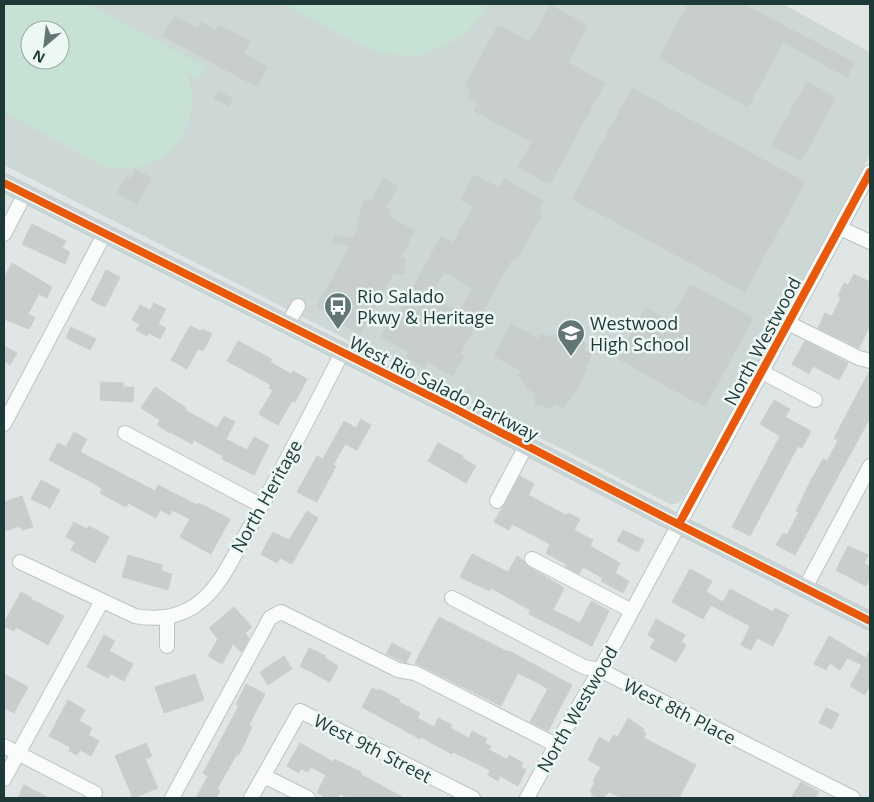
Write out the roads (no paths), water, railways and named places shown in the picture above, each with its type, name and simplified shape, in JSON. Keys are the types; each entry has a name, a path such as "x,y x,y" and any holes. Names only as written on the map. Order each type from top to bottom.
{"main road":[{"name":"West Rio Salado Parkway","path":"4,183 870,621"}],"street":[{"name":"North Westwood","path":"527,798 680,524 870,172"},
{"path":"4,234 25,194"},
{"path":"840,228 870,242"},
{"path":"4,424 105,233"},
{"path":"287,325 298,306"},
{"path":"788,323 859,358 870,361"},
{"name":"North Heritage","path":"20,562 134,616 167,618 183,613 196,605 210,593 223,574 262,506 342,353"},
{"path":"762,372 815,400"},
{"path":"125,433 262,506"},
{"path":"497,501 526,446"},
{"path":"806,588 870,468"},
{"path":"532,559 632,611"},
{"name":"West 8th Place","path":"452,598 584,667 600,670 846,797"},
{"path":"4,779 102,601"},
{"path":"172,798 270,618 281,612 398,670 415,673 556,745"},
{"path":"167,618 167,646"},
{"name":"West 9th Street","path":"264,776 300,711 473,798"},
{"path":"4,746 95,793"},
{"path":"251,798 264,776 308,798"}],"place":[{"name":"Rio Salado Pkwy & Heritage","path":"338,330"},
{"name":"Westwood High School","path":"571,357"}]}
